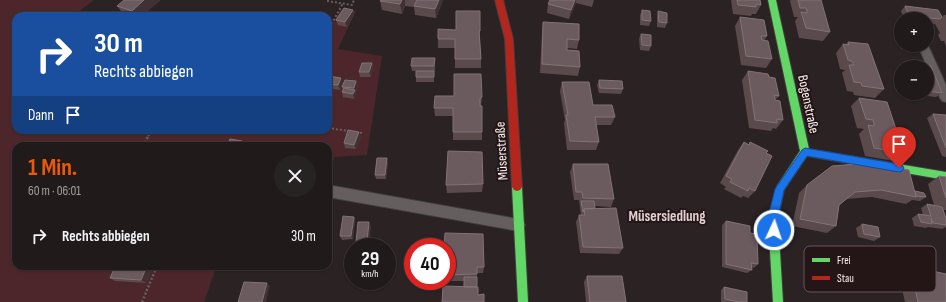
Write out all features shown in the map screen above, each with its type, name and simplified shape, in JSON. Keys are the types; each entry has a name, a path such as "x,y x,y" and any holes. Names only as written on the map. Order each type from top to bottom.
{"street":[{"name":"Müserstraße","path":"499,0 509,39 523,302"},
{"name":"Bogenstraße","path":"772,0 805,152 780,189 773,218 778,302"},
{"path":"805,152 946,176"}],"lane":[{"path":"926,52 946,98"},
{"path":"332,192 518,225"}],"path":[{"path":"327,1 352,4 354,0"},
{"path":"332,24 343,3"},
{"path":"332,129 362,133"},
{"path":"142,302 155,270"}],"shaded area":[{"path":"0,0 94,0 78,12 12,12 12,134 332,134 332,25 341,9 356,11 338,49 382,56 367,155 334,157 332,170 332,142 12,142 12,270 216,270 204,302 0,302"}],"building":[{"path":"124,0 144,0 132,11 117,6"},
{"path":"402,0 400,4 380,1"},
{"path":"417,0 439,0 435,9 414,6"},
{"path":"550,0 575,0 571,10 548,4"},
{"path":"737,0 760,0 761,5 756,4 756,7 738,5"},
{"path":"798,0 821,0 830,32 806,28 801,12 807,13 807,11 806,8 800,8"},
{"path":"905,6 938,10 942,17 940,19 934,18 934,12 907,12"},
{"path":"344,8 353,10 345,22 336,20"},
{"path":"642,10 650,11 651,21 642,20"},
{"path":"456,11 480,11 479,31 481,59 455,59 455,39 438,39 438,29 456,30"},
{"path":"658,11 667,13 667,23 659,22"},
{"path":"740,17 764,20 767,36 761,36 762,40 768,41 772,59 746,56"},
{"path":"543,22 579,24 579,40 567,39 567,50 579,51 580,67 542,64"},
{"path":"641,34 651,35 651,46 642,45"},
{"path":"848,42 868,44 884,89 862,86 861,83 854,82 849,65 854,65 852,61 848,60 843,44 849,45"},
{"path":"412,58 435,58 434,66 411,66"},
{"path":"362,63 372,63 369,72 359,72"},
{"path":"416,71 434,71 434,77 416,77"},
{"path":"748,71 768,74 769,77 775,78 779,96 774,95 775,100 780,101 783,120 777,119 777,123 755,120"},
{"path":"934,73 942,93 934,92"},
{"path":"454,74 481,74 482,97 480,98 480,106 482,106 482,132 453,132 453,108 434,108 435,96 454,96"},
{"path":"332,77 341,78 338,85 332,84"},
{"path":"345,80 356,81 354,88 342,87"},
{"path":"599,80 622,81 623,89 600,88"},
{"path":"562,82 589,82 593,105 612,105 615,117 595,117 599,142 570,141 566,115 568,115"},
{"path":"344,88 355,90 353,94 342,92"},
{"path":"859,98 887,102 904,153 874,148 868,125 874,126 873,120 866,119"},
{"path":"933,114 946,115 946,148"},
{"path":"348,130 359,132 354,145 344,143"},
{"path":"230,139 242,141 241,142 229,142"},
{"path":"744,142 749,145 750,142 768,151 766,153 772,156 755,191 749,188 748,191 730,182 732,179 726,176"},
{"path":"448,151 482,152 483,184 446,185"},
{"path":"377,158 387,158 385,175 375,175"},
{"path":"870,163 909,170 916,197 881,190 855,192 839,205 836,226 800,219 807,185 832,166"},
{"path":"573,164 608,164 614,199 583,198 582,192 576,192"},
{"path":"939,176 946,177 946,198"},
{"path":"915,191 924,193 926,197 916,196"},
{"path":"581,201 594,201 595,208 584,209 583,212"},
{"path":"927,204 942,207 946,218 946,225 933,223 931,218 932,224 921,222 918,214 931,216"},
{"path":"616,208 623,248 583,247 579,215 585,215 584,209"},
{"path":"343,216 354,217 351,236 340,236"},
{"path":"726,221 750,226 750,233 757,234 758,264 751,263 752,270 726,264"},
{"path":"358,222 369,222 367,238 356,238"},
{"path":"862,224 878,227 880,237 864,234"},
{"path":"445,233 483,234 484,267 477,267 477,274 456,275 456,238 445,238"},
{"path":"114,270 145,270 141,280 110,278"},
{"path":"936,272 946,274 946,302 918,302 916,292 936,292"},
{"path":"587,276 622,276 626,302 590,302"},
{"path":"464,277 477,277 477,287 464,287"},
{"path":"244,282 267,283 262,302 238,302"},
{"path":"456,286 478,287 478,295 484,294 484,302 442,302 443,290 456,290"},
{"path":"724,287 747,292 747,302 725,299"}],"traffic: fast":[{"path":"772,0 805,152 780,189 773,218 778,302"},
{"path":"805,152 946,176"},
{"path":"517,187 523,302"}],"traffic: jam":[{"path":"499,0 509,39 517,187"}],"district":[{"name":"Müsersiedlung","path":"667,216"}],"route":[{"path":"774,230 773,218 780,189 805,152 899,168"}]}
